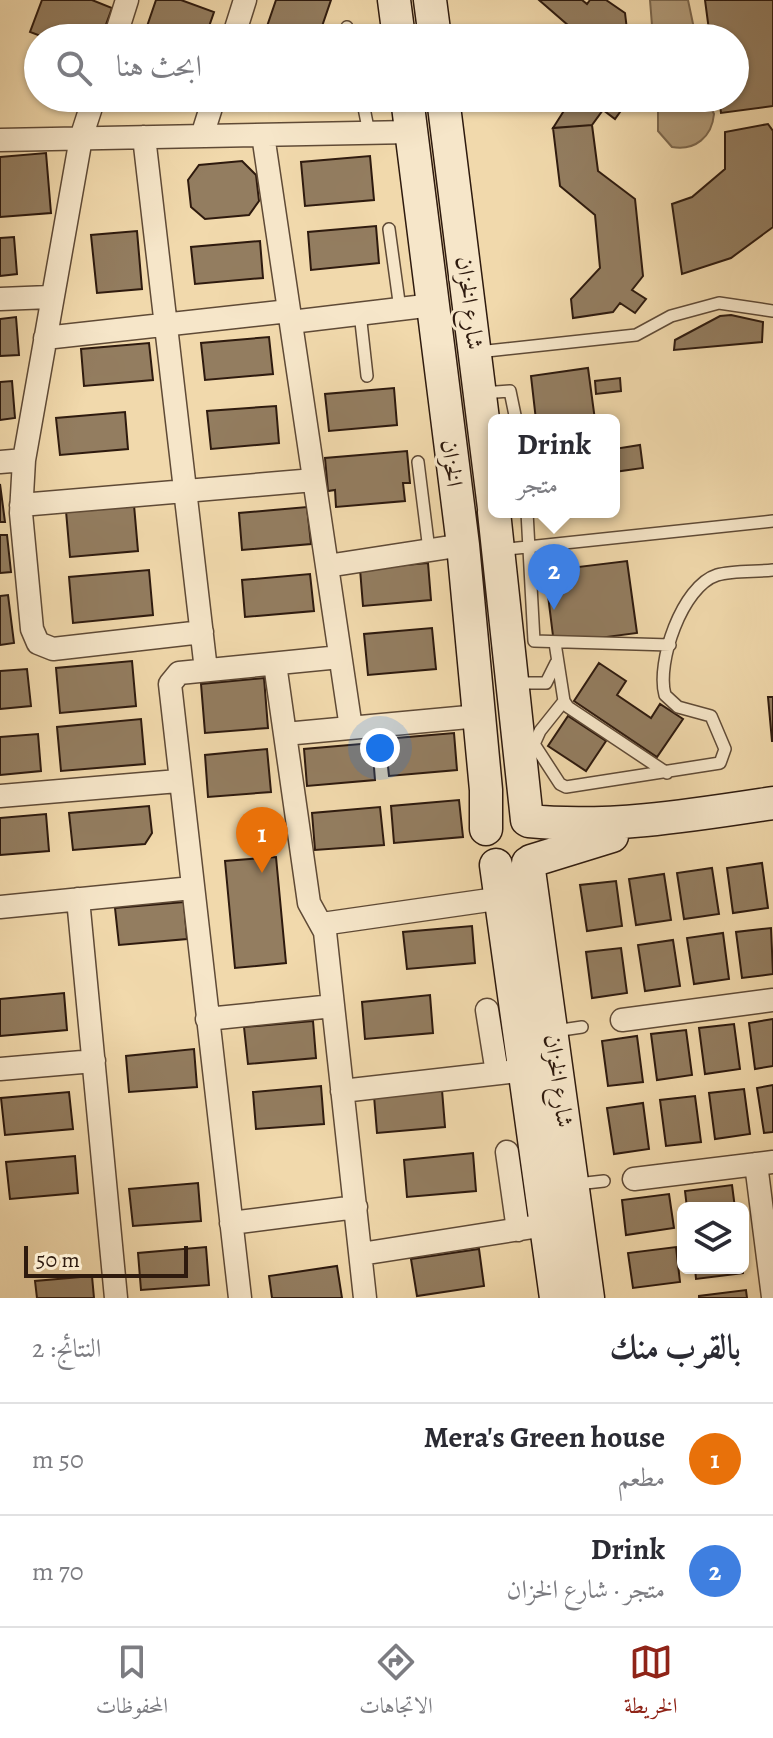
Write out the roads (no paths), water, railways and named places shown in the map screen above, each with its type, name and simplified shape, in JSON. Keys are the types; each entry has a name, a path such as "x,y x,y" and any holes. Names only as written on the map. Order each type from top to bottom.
{"main road":[{"path":"394,0 397,24"},
{"path":"430,0 433,24"},
{"name":"الخزان","path":"409,112 463,545 486,829"},
{"name":"شارع الخزان","path":"445,112 488,452"},
{"name":"شارع الخزان","path":"495,518 513,676 529,757 528,820"},
{"path":"705,814 577,824 528,820 511,814 501,816 486,829 485,853 496,865 513,869 579,843 705,814 773,803"},
{"path":"528,820 538,837 530,862"},
{"name":"شارع الخزان","path":"530,862 567,1030 589,1183 588,1298"},
{"name":"شارع الخزان","path":"496,865 503,898 511,1072 532,1228 556,1298"}],"street":[{"path":"119,24 127,0"},
{"path":"237,24 245,0"},
{"path":"89,112 81,138 50,297 24,460 21,505 32,629 38,643 53,649 202,632"},
{"path":"202,136 210,112"},
{"path":"0,140 411,132"},
{"path":"263,135 351,728"},
{"path":"144,137 206,670"},
{"path":"0,299 50,297"},
{"path":"45,338 165,325 360,313 433,305"},
{"path":"0,462 24,460"},
{"path":"21,505 314,480"},
{"path":"327,566 463,545"},
{"path":"240,1298 178,781 170,684 179,673 340,657"},
{"path":"275,664 309,903 322,924 365,1298"},
{"path":"285,734 479,716"},
{"path":"0,796 178,781"},
{"path":"0,907 192,888"},
{"path":"322,924 503,898"},
{"path":"78,899 116,1298"},
{"path":"622,1020 773,1000"},
{"path":"207,1019 333,1006"},
{"path":"342,1091 511,1072 487,1010"},
{"path":"0,1069 94,1061"},
{"path":"361,1254 532,1228 507,1152"},
{"path":"634,1179 764,1163 773,1297"},
{"path":"231,1223 356,1207"}],"lane":[{"path":"365,112 369,133"},
{"path":"389,229 400,309"},
{"path":"476,352 636,335 671,316 719,303 773,311"},
{"path":"360,313 367,376"},
{"path":"482,393 510,391 515,414"},
{"path":"418,462 429,550"},
{"path":"528,518 534,641 670,645"},
{"path":"499,550 773,521"},
{"path":"564,701 529,757 566,787 720,763 725,749 711,716 678,707 665,695 670,645 682,608 696,588 716,575 773,570"},
{"path":"555,643 564,701 574,712 667,773"},
{"path":"513,676 527,683 546,683 558,659"}],"place":[{"name":"Drink","path":"554,610"},
{"name":"Mera's Green house","path":"262,873"}]}
